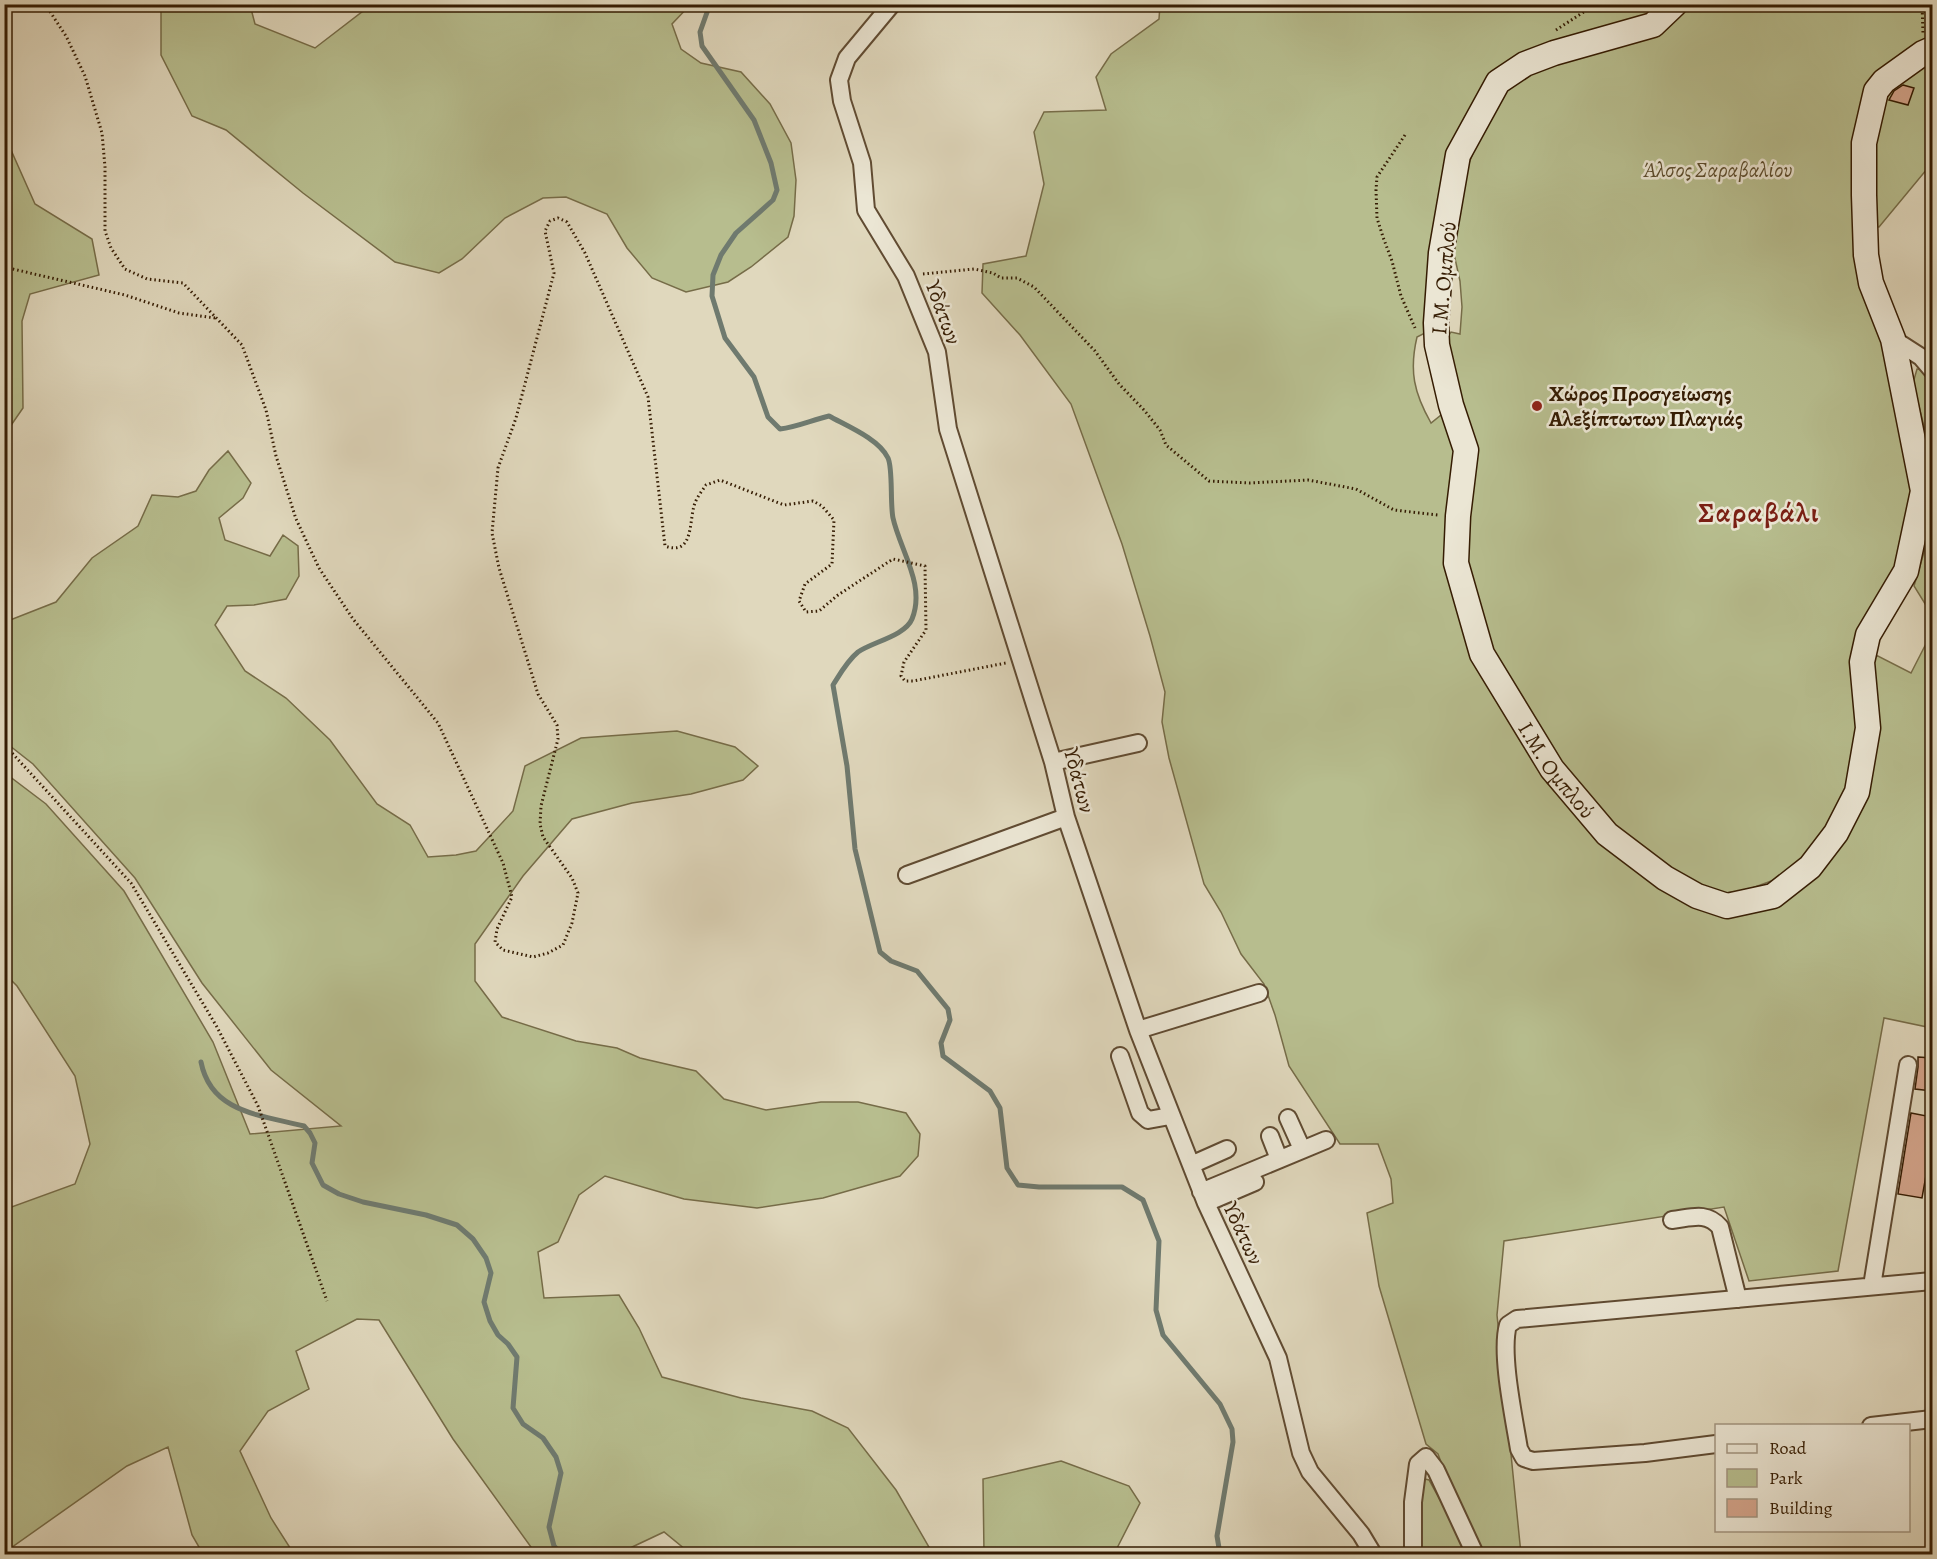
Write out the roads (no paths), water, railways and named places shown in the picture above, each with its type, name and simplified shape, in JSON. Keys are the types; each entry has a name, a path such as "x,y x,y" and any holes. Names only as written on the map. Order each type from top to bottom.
{"street":[{"name":"Υδάτων","path":"892,4 847,58 839,80 842,101 862,163 866,210 906,276 937,352 948,429 1053,762 1066,817 1138,1030 1170,1116 1203,1198 1278,1358 1301,1453 1310,1472 1361,1534 1374,1554"},
{"name":"Ι.Μ. Ομπλού","path":"1675,4 1653,25 1534,60 1498,82 1458,155 1441,253 1436,323 1437,345 1451,405 1466,450 1458,516 1456,563 1482,654 1552,769 1607,834 1665,878 1697,896 1727,906 1773,896 1810,867 1836,833 1857,792 1868,728 1862,662 1868,635 1906,571 1923,491 1893,339 1871,283 1866,255 1864,143 1876,92 1884,81 1928,51"},
{"path":"1893,339 1921,357 1932,370"},
{"path":"1053,762 1138,743"},
{"path":"907,875 1066,817"},
{"path":"1138,1030 1260,993"},
{"path":"1120,1056 1140,1113 1148,1120 1170,1116"},
{"path":"1872,1286 1908,1065"},
{"path":"1288,1118 1302,1149"},
{"path":"1270,1136 1279,1159"},
{"path":"1203,1198 1279,1159 1326,1140"},
{"path":"1191,1165 1227,1149"},
{"path":"1203,1198 1255,1182"},
{"path":"1672,1220 1703,1216 1713,1220 1720,1227 1738,1299"},
{"path":"1715,1444 1645,1453 1533,1461 1524,1458 1519,1449 1505,1336 1508,1325 1517,1319 1932,1281"},
{"path":"1881,1424 1932,1419"},
{"path":"1413,1554 1413,1502 1418,1464 1426,1457 1436,1470 1474,1554"}],"waterway":[{"path":"710,4 700,32 702,46 754,120 771,163 777,190 773,200 736,233 721,255 713,275 712,296 725,338 754,377 768,417 780,429 829,416 862,434 884,451 890,463 893,518 914,581 915,606 908,625 896,634 858,652 847,663 833,685 847,766 855,849 880,952 891,961 917,971 948,1009 950,1020 941,1043 943,1056 990,1091 1000,1108 1007,1168 1018,1185 1122,1187 1143,1200 1159,1241 1156,1310 1163,1335 1220,1404 1232,1429 1233,1442 1217,1536 1220,1554"},
{"path":"201,1062 215,1092 227,1102 255,1114 304,1126 315,1143 312,1163 323,1185 339,1194 363,1202 426,1215 457,1225 473,1239 486,1258 491,1273 484,1302 490,1321 498,1335 517,1357 513,1408 523,1424 543,1438 556,1457 561,1473 549,1527 554,1546 561,1554"}],"place":[{"name":"Χώρος Προσγείωσης Αλεξίπτωτων Πλαγιάς","path":"1537,406"}],"district":[{"name":"Σαραβάλι","path":"1759,512"}],"park label":[{"name":"Άλσος Σαραβαλίου","path":"1717,169"}]}
